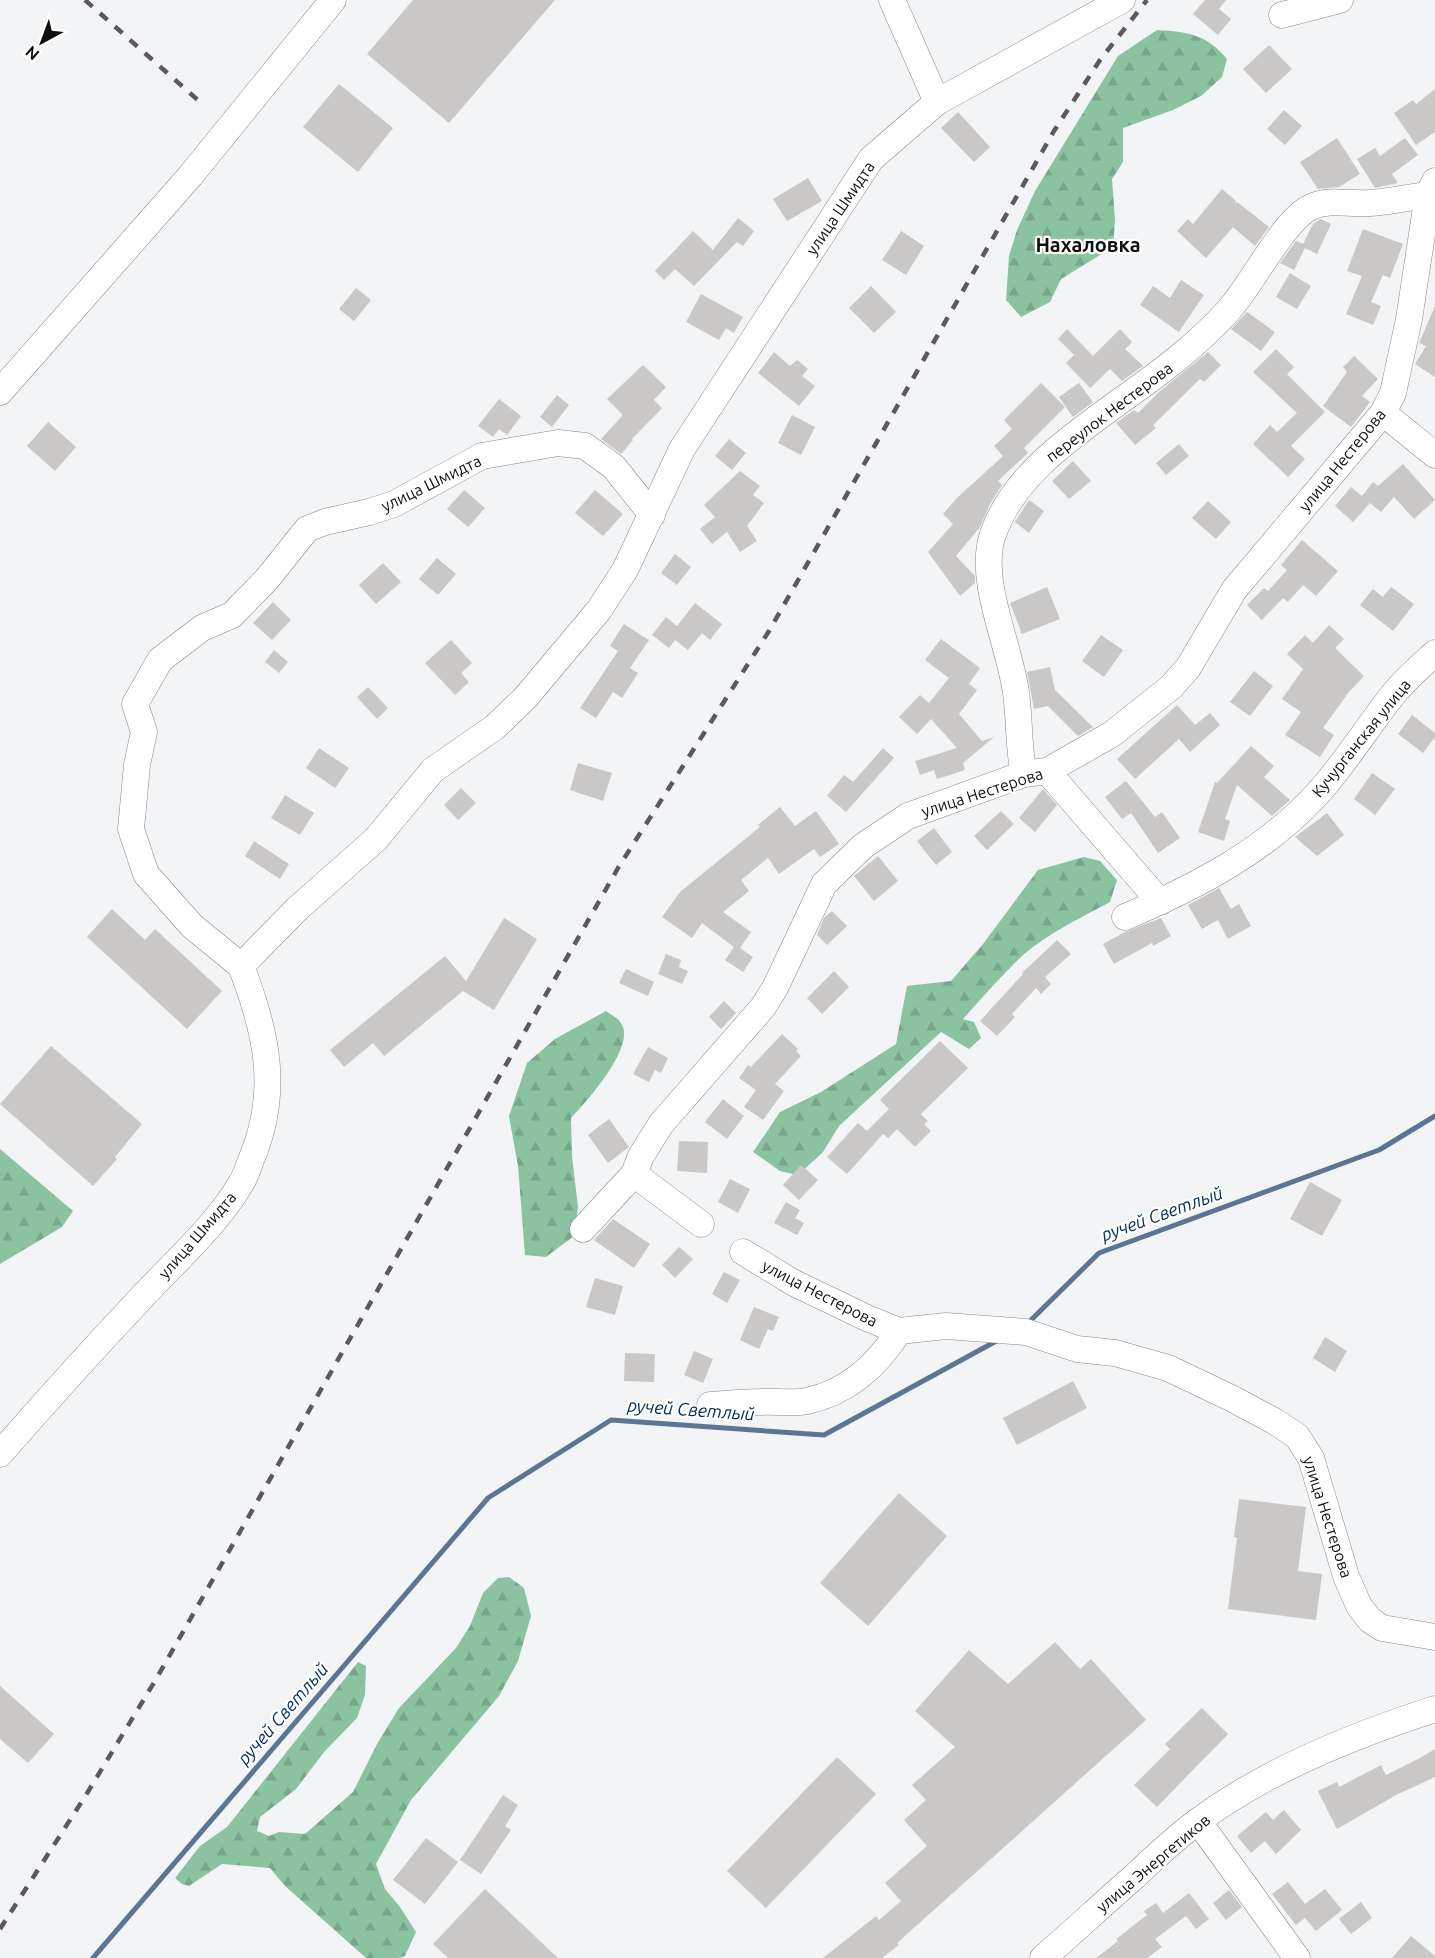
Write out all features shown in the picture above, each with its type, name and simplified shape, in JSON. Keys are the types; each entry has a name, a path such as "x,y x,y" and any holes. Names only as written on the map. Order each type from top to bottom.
{"street":[{"path":"0,392 191,175 333,0"},
{"path":"892,0 937,102"},
{"name":"улица Шмидта","path":"241,966 297,909 376,839 433,770 495,728 526,697 599,609 625,570 682,449 871,159 937,102 1122,0"},
{"path":"1282,15 1340,0"},
{"name":"улица Нестерова","path":"583,1229 637,1165 661,1124 763,1007 775,988 824,884 840,867 877,835 908,816 1036,772 1112,734 1171,687 1188,668 1234,590 1383,413 1393,393 1433,190"},
{"name":"переулок Нестерова","path":"1036,772 1019,750 1017,695 1010,657 990,589 992,536 1002,513 1043,462 1081,430 1184,354 1228,312 1282,235 1297,218 1311,207 1328,203 1369,203 1433,190"},
{"path":"1383,413 1435,455"},
{"name":"улица Шмидта","path":"0,1454 59,1386 214,1219 241,1185 257,1147 266,1110 269,1073 264,1036 241,966 192,926 146,874 130,829 137,765 144,732 135,704 160,660 202,628 232,615 267,579 307,529 394,504 482,456 558,443 585,446 614,467 652,515"},
{"name":"Кучурганская улица","path":"1125,917 1160,902 1242,858 1279,831 1319,792 1398,689 1435,653"},
{"path":"1036,772 1160,902"},
{"path":"637,1165 701,1224"},
{"name":"улица Нестерова","path":"743,1252 794,1283 899,1331 946,1326 999,1329 1025,1332 1077,1349 1115,1353 1168,1368 1274,1421 1297,1436 1311,1458 1346,1576 1359,1606 1371,1620 1382,1628 1435,1637"},
{"path":"710,1406 805,1401 838,1391 860,1376 887,1350 899,1331"},
{"name":"улица Энергетиков","path":"1043,1958 1198,1821 1277,1773 1361,1734 1435,1709"},
{"path":"1198,1821 1297,1958"}],"green space":[{"path":"1157,30 1187,33 1212,44 1227,59 1222,77 1201,96 1173,110 1123,128 1123,162 1112,179 1115,220 1113,247 1061,279 1050,302 1021,317 1006,300 1009,256 1017,230 1035,191 1118,56"},
{"path":"1084,857 1100,861 1117,880 1110,902 1043,940 1007,970 963,1019 974,1022 981,1038 969,1049 941,1032 839,1126 823,1152 798,1175 780,1171 753,1152 780,1112 821,1092 896,1044 907,986 951,981 983,944 1038,870"},
{"path":"606,1011 620,1021 624,1033 622,1045 608,1073 571,1118 572,1156 578,1207 574,1236 546,1257 525,1255 518,1166 509,1116 527,1063 555,1039"},
{"path":"0,1149 73,1211 62,1227 0,1264"},
{"path":"509,1577 524,1588 531,1616 518,1661 499,1696 411,1800 376,1864 385,1889 416,1932 405,1956 366,1958 285,1886 270,1868 222,1864 189,1886 175,1878 200,1846 227,1827 358,1662 366,1666 365,1695 357,1718 324,1752 296,1789 260,1817 257,1831 269,1836 279,1832 305,1834 353,1792 377,1744 399,1708 456,1648 470,1626 483,1593 498,1578"}],"building":[{"path":"413,0 555,0 449,123 367,54"},
{"path":"1205,0 1226,0 1219,9 1231,19 1218,35 1193,14"},
{"path":"1269,45 1292,69 1266,93 1243,69"},
{"path":"339,84 393,128 358,172 303,127"},
{"path":"1435,89 1435,132 1416,145 1394,113 1413,100 1416,104"},
{"path":"1284,110 1302,126 1285,145 1267,129"},
{"path":"958,112 990,147 974,162 941,128"},
{"path":"1337,138 1360,174 1339,187 1318,189 1300,162"},
{"path":"1405,138 1418,155 1392,174 1398,183 1375,188 1357,159 1375,148 1380,156"},
{"path":"808,178 822,201 787,221 773,199"},
{"path":"1222,189 1236,201 1235,204 1237,202 1269,227 1255,246 1233,227 1206,258 1177,231 1188,219 1193,224"},
{"path":"738,218 754,231 743,246 737,242 694,286 675,269 664,280 655,271 693,231 713,250"},
{"path":"1321,219 1331,224 1317,254 1305,248 1294,270 1280,263 1296,241 1303,244 1313,224"},
{"path":"1363,229 1403,244 1390,278 1383,275 1371,302 1381,306 1373,325 1346,314 1362,276 1347,271"},
{"path":"901,231 924,246 906,275 882,260"},
{"path":"1290,273 1311,286 1297,309 1276,297"},
{"path":"1181,280 1204,295 1179,332 1140,305 1153,286 1170,298"},
{"path":"871,286 896,312 874,333 849,308"},
{"path":"356,288 371,300 354,321 339,309"},
{"path":"701,294 743,317 734,333 726,328 719,340 686,322"},
{"path":"1435,306 1435,377 1415,364 1426,346 1419,343"},
{"path":"1247,312 1275,332 1261,351 1231,329"},
{"path":"1067,329 1093,356 1120,329 1132,342 1125,349 1143,366 1122,381 1110,369 1090,388 1066,363 1074,355 1058,339"},
{"path":"1276,349 1294,367 1287,374 1325,412 1291,446 1305,459 1288,477 1253,444 1270,425 1277,432 1297,413 1253,372"},
{"path":"774,352 790,366 797,360 808,369 802,376 815,386 799,406 758,373"},
{"path":"1208,352 1221,365 1204,382 1200,379 1153,425 1156,428 1135,445 1116,423 1134,410 1138,413 1159,392"},
{"path":"1354,356 1378,379 1362,396 1370,402 1351,427 1323,406 1347,372 1343,367"},
{"path":"643,365 666,387 654,400 662,408 621,454 601,439 623,415 607,399"},
{"path":"1041,383 1065,407 1024,448 1028,453 998,481 1002,485 980,527 956,556 975,576 975,583 960,596 928,552 953,524 943,514 1003,456 994,446 1012,429 1004,420"},
{"path":"1079,383 1093,402 1073,417 1059,397"},
{"path":"557,395 569,405 552,427 540,417"},
{"path":"499,399 521,416 507,435 499,429 493,437 478,426"},
{"path":"792,415 815,427 801,455 778,443"},
{"path":"48,422 76,447 55,471 27,446"},
{"path":"729,439 746,453 732,470 715,456"},
{"path":"1179,444 1189,456 1166,475 1156,463"},
{"path":"1073,461 1091,481 1069,499 1052,481"},
{"path":"1403,464 1435,500 1414,519 1394,497 1381,512 1370,503 1353,522 1335,506 1351,487 1362,496 1373,482 1378,486"},
{"path":"740,471 760,486 753,495 764,503 747,526 757,541 740,552 727,532 712,544 700,529 715,517 704,505"},
{"path":"464,490 485,508 468,527 447,509"},
{"path":"595,490 623,514 603,536 575,513"},
{"path":"1029,500 1044,511 1029,533 1015,522"},
{"path":"1208,501 1231,522 1216,539 1192,518"},
{"path":"1302,540 1338,571 1316,596 1303,585 1288,602 1283,598 1262,620 1247,605 1264,588 1268,591 1287,570 1281,565"},
{"path":"675,554 691,567 677,585 661,573"},
{"path":"437,558 456,574 438,595 419,579"},
{"path":"383,563 401,582 376,604 359,585"},
{"path":"1047,587 1060,619 1022,634 1010,603"},
{"path":"1391,587 1414,604 1393,631 1360,605 1373,589 1383,597"},
{"path":"273,602 291,620 272,640 253,623"},
{"path":"695,603 722,624 710,640 702,633 688,650 675,640 669,648 652,635 666,617 677,626"},
{"path":"624,624 649,640 630,668 638,673 622,698 613,692 596,718 580,708 618,651 610,646"},
{"path":"1329,625 1344,639 1335,648 1364,676 1348,693 1323,728 1334,735 1320,757 1285,735 1301,712 1282,699 1303,669 1287,654 1305,635 1313,643"},
{"path":"1101,635 1123,650 1104,677 1082,661"},
{"path":"941,639 980,668 969,684 977,690 959,714 982,741 994,737 963,763 965,770 937,779 934,770 920,775 915,761 957,748 931,719 917,734 899,717 920,695 929,703 949,678 925,660"},
{"path":"451,640 472,663 461,673 469,682 455,695 425,663"},
{"path":"274,650 288,662 279,673 265,662"},
{"path":"1050,667 1055,690 1093,727 1078,736 1048,706 1034,709 1027,672"},
{"path":"1254,671 1273,686 1250,716 1230,702"},
{"path":"368,687 388,708 377,719 357,697"},
{"path":"1177,705 1195,725 1210,713 1220,725 1190,752 1179,739 1135,779 1117,759"},
{"path":"1412,715 1435,733 1435,737 1423,753 1398,734"},
{"path":"1251,746 1274,766 1264,777 1290,800 1272,816 1237,785 1225,819 1230,821 1224,841 1198,832 1215,782 1217,783"},
{"path":"319,748 349,768 335,788 306,768"},
{"path":"883,748 894,758 846,812 827,796 844,775 853,782"},
{"path":"578,763 612,773 603,801 570,790"},
{"path":"1372,773 1395,789 1375,815 1354,799"},
{"path":"1126,781 1155,817 1162,812 1180,838 1158,853 1131,813 1122,819 1105,797"},
{"path":"461,788 476,803 458,820 444,805"},
{"path":"1043,789 1057,805 1035,832 1019,818"},
{"path":"285,795 314,813 300,835 271,818"},
{"path":"780,807 795,826 816,811 839,844 820,857 814,849 779,874 768,858 741,880 749,891 723,912 751,932 740,948 753,957 743,972 725,960 734,947 702,923 692,938 662,917 680,892 760,827 758,825"},
{"path":"1001,811 1014,824 987,850 974,836"},
{"path":"1327,813 1344,835 1317,856 1295,837"},
{"path":"934,828 952,852 936,865 917,841"},
{"path":"254,841 289,864 280,879 245,856"},
{"path":"878,856 898,881 874,901 854,876"},
{"path":"1219,888 1231,909 1239,904 1251,926 1228,939 1218,920 1202,929 1188,905"},
{"path":"112,909 145,940 155,929 222,991 187,1029 87,937"},
{"path":"832,911 847,926 827,945 817,935 824,918"},
{"path":"504,918 537,939 494,1010 463,991 384,1056 373,1043 344,1067 330,1050 445,956 466,981"},
{"path":"1161,918 1171,936 1153,946 1152,943 1114,964 1103,944 1125,932"},
{"path":"1057,940 1071,954 1045,977 1051,984 1041,994 1036,988 1012,1014 1015,1017 997,1036 980,1021 1022,973"},
{"path":"666,954 681,960 679,967 688,971 682,984 658,974"},
{"path":"626,969 654,982 648,996 619,983"},
{"path":"834,971 849,987 822,1014 807,998"},
{"path":"724,1001 736,1013 721,1029 709,1017"},
{"path":"782,1034 798,1049 796,1051 801,1056 775,1084 784,1091 763,1120 744,1107 756,1090 739,1078 748,1065 751,1067"},
{"path":"940,1041 968,1068 921,1114 928,1121 924,1124 931,1131 915,1147 897,1129 888,1138 883,1134 847,1174 827,1157 858,1123 867,1131 889,1109 880,1100"},
{"path":"51,1046 142,1124 115,1157 117,1159 93,1186 0,1104"},
{"path":"648,1047 668,1058 661,1073 655,1070 649,1082 633,1074"},
{"path":"723,1099 744,1116 727,1139 705,1122"},
{"path":"609,1119 629,1147 608,1163 588,1135"},
{"path":"679,1141 708,1142 707,1173 677,1171"},
{"path":"801,1165 818,1180 799,1200 783,1185"},
{"path":"730,1179 750,1189 738,1213 718,1202"},
{"path":"1310,1182 1342,1200 1322,1236 1290,1219"},
{"path":"786,1202 800,1210 795,1218 804,1223 797,1235 774,1223"},
{"path":"613,1219 650,1244 634,1268 594,1240"},
{"path":"679,1247 693,1259 675,1278 662,1265"},
{"path":"724,1272 740,1280 727,1303 712,1294"},
{"path":"595,1278 623,1286 615,1315 586,1307"},
{"path":"754,1307 779,1317 773,1331 768,1329 759,1349 740,1340"},
{"path":"1325,1337 1347,1351 1335,1372 1313,1358"},
{"path":"694,1351 713,1359 703,1383 684,1375"},
{"path":"625,1353 655,1354 654,1382 624,1381"},
{"path":"1073,1381 1087,1408 1017,1445 1003,1418"},
{"path":"899,1493 947,1536 868,1626 820,1583"},
{"path":"1239,1499 1306,1507 1298,1571 1322,1574 1316,1620 1228,1609 1237,1538 1234,1537"},
{"path":"1055,1642 1080,1669 1091,1659 1146,1720 882,1958 823,1958 876,1916 879,1920 901,1901 885,1883 927,1846 904,1820 926,1800 912,1785 955,1747 915,1711 969,1650 1008,1684"},
{"path":"0,1686 54,1734 28,1763 0,1739"},
{"path":"1202,1708 1228,1734 1157,1807 1134,1785 1170,1749 1165,1744"},
{"path":"1435,1749 1435,1777 1396,1795 1337,1829 1318,1791 1337,1782 1339,1787 1381,1765 1386,1775"},
{"path":"837,1757 876,1794 766,1908 727,1871"},
{"path":"503,1795 518,1805 505,1826 511,1830 481,1874 460,1860"},
{"path":"1284,1810 1301,1830 1276,1854 1265,1841 1251,1853 1237,1836 1266,1812 1273,1820"},
{"path":"426,1838 458,1862 425,1904 393,1880"},
{"path":"1288,1882 1305,1904 1325,1889 1342,1910 1316,1931 1305,1918 1296,1925 1272,1894"},
{"path":"485,1889 558,1958 448,1958 433,1944"},
{"path":"1229,1890 1242,1907 1226,1920 1213,1903"},
{"path":"1189,1893 1209,1919 1196,1929 1186,1916 1155,1939 1162,1947 1147,1958 1096,1958 1147,1915 1144,1911 1156,1903 1163,1913"},
{"path":"1361,1902 1372,1918 1351,1934 1339,1919"},
{"path":"1411,1936 1435,1956 1435,1958 1392,1958"}],"waterway":[{"name":"ручей Светлый","path":"1026,1325 1099,1253 1379,1150 1435,1116"},
{"name":"ручей Светлый","path":"93,1958 488,1498 611,1420 824,1435 1000,1339"}],"railway":[{"path":"85,0 200,102"},
{"path":"0,1929 86,1795 155,1681 618,868 769,631 1054,131 1100,60 1147,0"}],"district":[{"name":"Нахаловка","path":"1088,245"}]}
